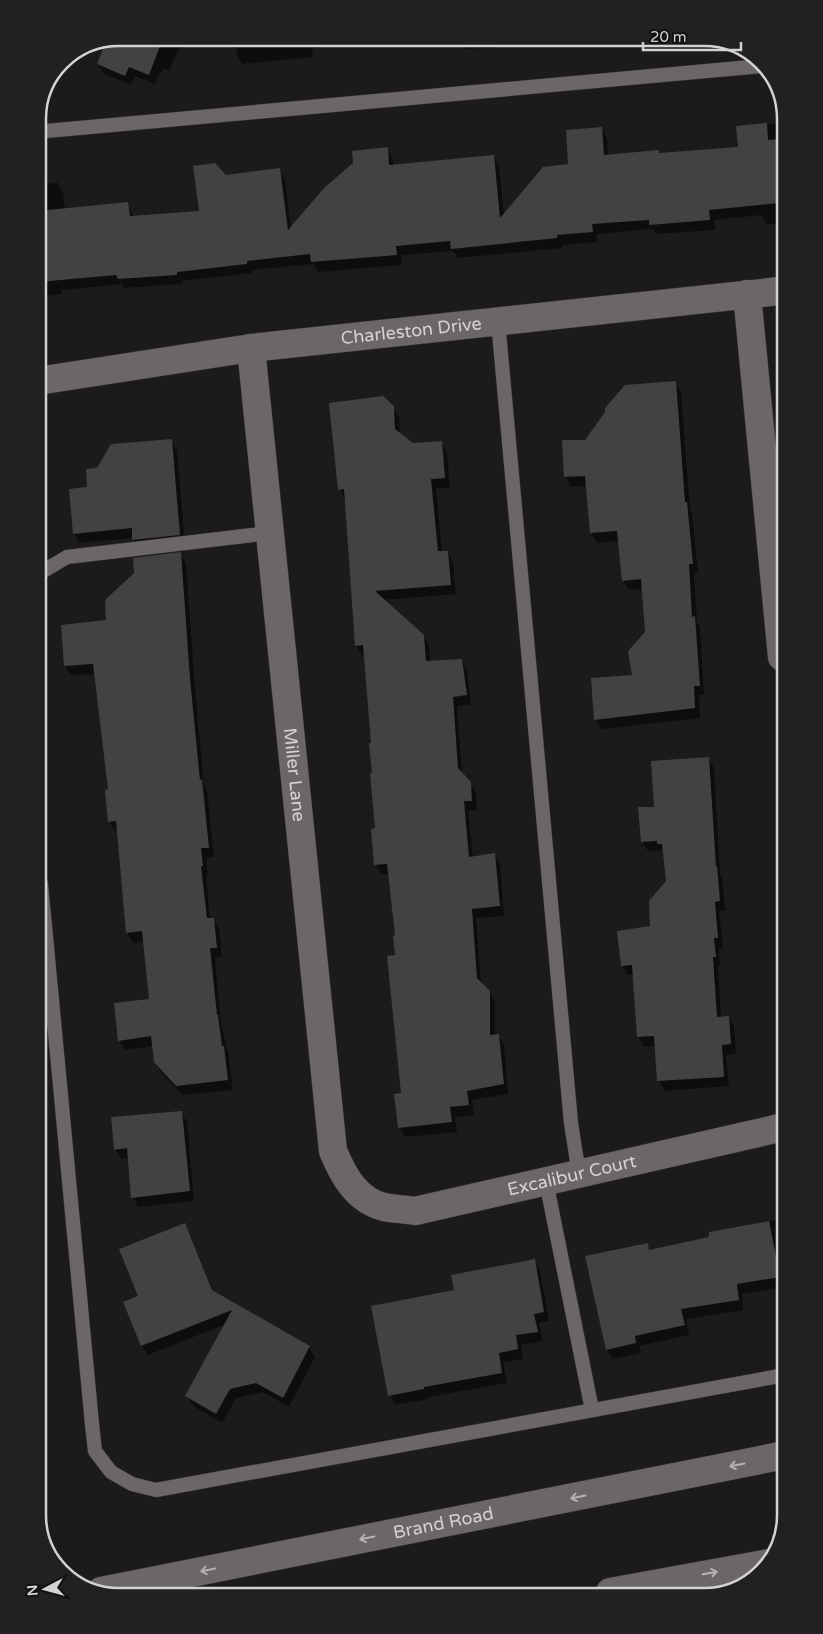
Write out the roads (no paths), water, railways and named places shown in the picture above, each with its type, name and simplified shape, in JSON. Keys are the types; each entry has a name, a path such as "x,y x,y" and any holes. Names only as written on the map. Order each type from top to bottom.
{"street":[{"name":"Charleston Drive","path":"46,380 251,348 777,291"},
{"path":"747,294 777,605"},
{"name":"Miller Lane","path":"251,348 333,1151 342,1172 359,1195"},
{"name":"Excalibur Court","path":"359,1195 382,1207 415,1211 777,1129"},
{"name":"Brand Road","path":"116,1588 777,1457"},
{"path":"632,1588 757,1565"}],"lane":[{"path":"46,131 754,67"},
{"path":"498,321 571,1123 579,1174"},
{"path":"46,569 67,557 270,534"},
{"path":"46,937 92,1424 96,1451 111,1472 132,1484 156,1490 777,1376"},
{"path":"546,1181 592,1410"}]}
